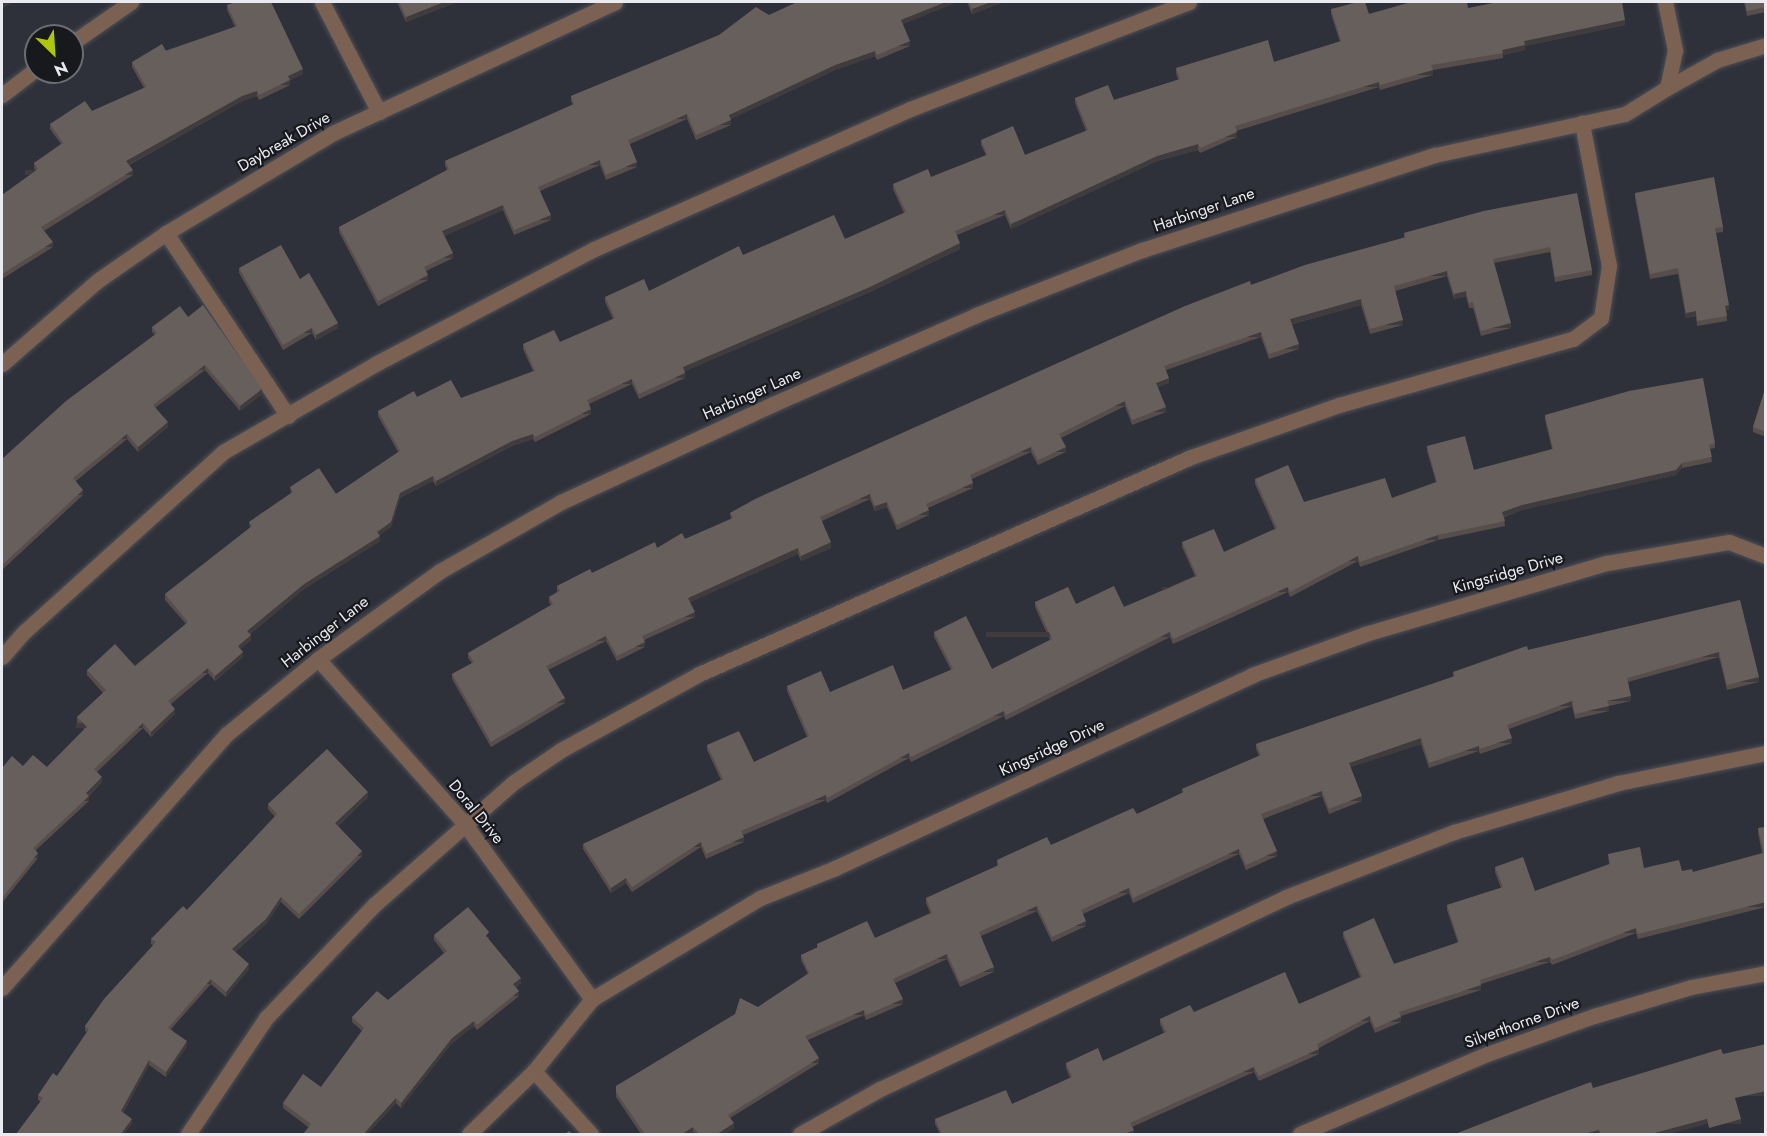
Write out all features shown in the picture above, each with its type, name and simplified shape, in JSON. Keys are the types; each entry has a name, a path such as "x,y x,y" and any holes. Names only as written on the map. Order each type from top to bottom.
{"street":[{"path":"84,35 131,2"},
{"path":"322,2 379,112"},
{"name":"Daybreak Drive","path":"2,364 97,281 166,233 333,133 615,2"},
{"path":"2,657 24,632 223,452 377,363 594,249 910,109 1189,2"},
{"path":"1665,2 1675,50 1667,88"},
{"name":"Harbinger Lane","path":"2,988 227,734 318,658 402,595 561,502 976,315 1142,250 1435,155 1625,114 1717,60 1766,45"},
{"path":"2,95 24,78"},
{"path":"189,1134 266,1018 374,905 464,823 561,750 699,674 1191,457 1339,405 1572,339 1601,318 1609,266 1582,123"},
{"path":"166,233 288,416"},
{"name":"Kingsridge Drive","path":"469,1134 534,1071 592,999 760,898 833,869 1252,675 1365,634 1607,563 1729,542 1765,555"},
{"name":"Doral Drive","path":"318,658 464,823 592,999"},
{"path":"800,1134 880,1089 1286,897 1487,822 1618,783 1766,753"},
{"name":"Silverthorne Drive","path":"1300,1134 1487,1054 1594,1016 1691,987 1766,973"},
{"path":"534,1071 591,1134"}],"building":[{"path":"235,2 271,2 303,69 288,76 290,80 259,95 257,91 242,96 126,161 133,170 41,227 53,242 2,274 2,195 38,169 34,163 63,143 50,124 85,101 92,111 146,87 132,62 162,44 166,51 237,26 227,5"},
{"path":"399,2 444,2 406,17"},
{"path":"797,2 946,2 901,20 910,41 877,55 875,51 835,65 729,115 731,120 696,135 687,114 628,140 637,162 606,175 600,160 538,187 551,215 514,230 503,205 442,231 453,253 424,267 428,275 378,301 339,227 449,169 445,161 574,104 571,96 719,35 756,7 769,15"},
{"path":"969,2 991,2 972,9"},
{"path":"1365,2 1369,14 1411,2 1467,2 1468,8 1498,2 1622,2 1625,20 1524,41 1525,45 1502,50 1503,53 1431,65 1433,70 1380,85 1379,82 1235,126 1237,132 1200,148 1198,144 1157,156 1011,224 1005,210 955,231 960,243 870,287 683,367 685,373 639,394 632,379 587,400 591,409 535,437 533,434 512,441 436,481 433,476 400,493 391,522 377,532 380,536 304,584 247,631 251,635 238,646 243,652 215,676 208,668 168,701 175,709 151,732 143,723 94,769 102,777 86,793 89,796 33,848 38,853 2,898 2,768 12,756 23,766 33,755 47,767 87,727 77,717 106,690 87,670 115,644 135,666 188,622 165,594 252,526 249,522 293,492 290,487 319,468 336,494 400,451 378,411 414,391 417,397 451,380 461,398 535,371 523,344 554,330 560,342 615,318 605,297 644,279 649,291 739,246 743,255 834,215 845,239 906,212 893,184 928,169 931,177 987,155 981,140 1013,126 1025,155 1088,130 1075,98 1108,85 1114,100 1180,79 1176,68 1268,40 1274,62 1341,41 1331,9"},
{"path":"1745,2 1766,2 1766,7 1747,11"},
{"path":"1714,177 1723,227 1715,228 1729,305 1725,306 1727,316 1697,321 1696,311 1686,313 1678,268 1650,274 1635,193"},
{"path":"1577,193 1592,270 1555,277 1550,247 1493,259 1511,323 1481,331 1473,302 1469,303 1466,291 1454,294 1447,271 1394,286 1403,320 1370,329 1361,299 1290,319 1299,344 1269,354 1261,332 1164,366 1169,378 1156,383 1166,407 1132,420 1125,401 1059,434 1066,447 1038,460 1031,447 970,475 973,483 926,504 929,510 897,525 887,502 875,506 870,494 820,517 831,542 801,556 798,548 688,598 695,612 642,636 645,642 617,656 606,636 546,666 565,698 491,742 452,674 474,662 468,653 553,604 549,597 560,591 557,586 590,569 592,573 655,542 657,548 682,533 685,539 733,518 730,513 755,499 1185,306 1250,281 1251,285 1305,265 1406,237 1404,233 1484,211"},
{"path":"281,245 300,279 309,273 338,323 316,335 312,328 283,345 239,268"},
{"path":"203,305 262,389 240,406 205,365 153,405 168,422 138,447 127,434 73,478 83,490 2,565 2,459 66,401 157,333 152,327 180,306 188,317"},
{"path":"1703,378 1715,443 1709,445 1712,457 1682,463 1676,470 1522,505 1502,512 1505,521 1438,535 1360,562 1358,556 1290,592 1288,587 1173,639 1170,632 1006,715 1004,711 911,757 909,753 827,798 826,795 741,831 744,837 706,854 701,842 632,887 626,878 611,888 583,844 723,779 707,745 739,731 754,762 809,736 787,686 821,671 830,692 893,665 903,690 953,669 934,632 966,616 992,669 1052,639 1035,602 1068,587 1076,604 1114,586 1124,607 1197,576 1182,542 1214,529 1224,552 1277,528 1255,479 1288,465 1304,502 1385,478 1392,498 1437,482 1427,446 1465,436 1474,470 1553,449 1545,415 1629,391"},
{"path":"1766,386 1766,432 1753,427"},
{"path":"1740,600 1759,677 1727,685 1719,652 1627,678 1631,696 1607,701 1609,706 1575,714 1572,701 1507,725 1512,738 1480,749 1479,746 1429,763 1421,738 1349,763 1362,796 1329,809 1322,791 1261,814 1277,851 1246,865 1239,849 1133,898 1129,888 1081,910 1086,921 1052,937 1037,906 979,932 994,967 960,982 947,954 893,979 903,999 866,1015 864,1010 805,1036 819,1058 728,1115 734,1123 717,1134 699,1134 693,1127 682,1134 645,1134 616,1092 616,1086 735,1014 740,998 758,1007 809,973 801,955 818,947 817,944 867,921 875,938 932,913 926,898 999,865 997,860 1047,837 1051,845 1133,808 1137,814 1184,792 1182,789 1261,755 1256,744 1455,676 1453,672 1527,646 1528,650"},
{"path":"327,749 368,792 335,823 362,851 299,914 281,897 266,919 232,949 249,964 226,992 211,979 168,1028 187,1041 166,1072 149,1060 121,1111 132,1119 121,1134 16,1134 43,1098 38,1095 53,1073 57,1076 89,1029 85,1026 104,999 156,942 151,939 183,906 187,910 277,814 268,804"},
{"path":"1766,827 1766,902 1638,934 1636,928 1552,960 1550,957 1480,980 1481,985 1399,1012 1401,1017 1375,1028 1370,1016 1317,1044 1319,1049 1259,1076 1254,1067 1130,1123 1134,1130 1124,1134 942,1134 935,1119 1006,1090 1012,1104 1072,1077 1066,1063 1098,1048 1103,1061 1166,1032 1160,1019 1190,1005 1194,1012 1285,972 1299,1004 1362,977 1343,932 1374,918 1394,964 1459,942 1447,905 1503,887 1495,867 1523,857 1535,891 1610,864 1608,854 1640,847 1644,868 1679,860 1682,871 1692,869 1693,872 1764,853 1758,828"},
{"path":"468,907 489,932 486,936 521,978 513,984 519,991 477,1025 474,1021 452,1038 401,1103 396,1098 364,1134 303,1134 311,1124 283,1103 303,1074 321,1087 364,1028 352,1017 377,991 388,1000 447,951 434,935"},
{"path":"1766,1044 1766,1091 1735,1098 1741,1119 1709,1128 1707,1119 1651,1134 1600,1134 1599,1130 1584,1134 1455,1134 1591,1082 1593,1088 1721,1049 1723,1054"}]}
